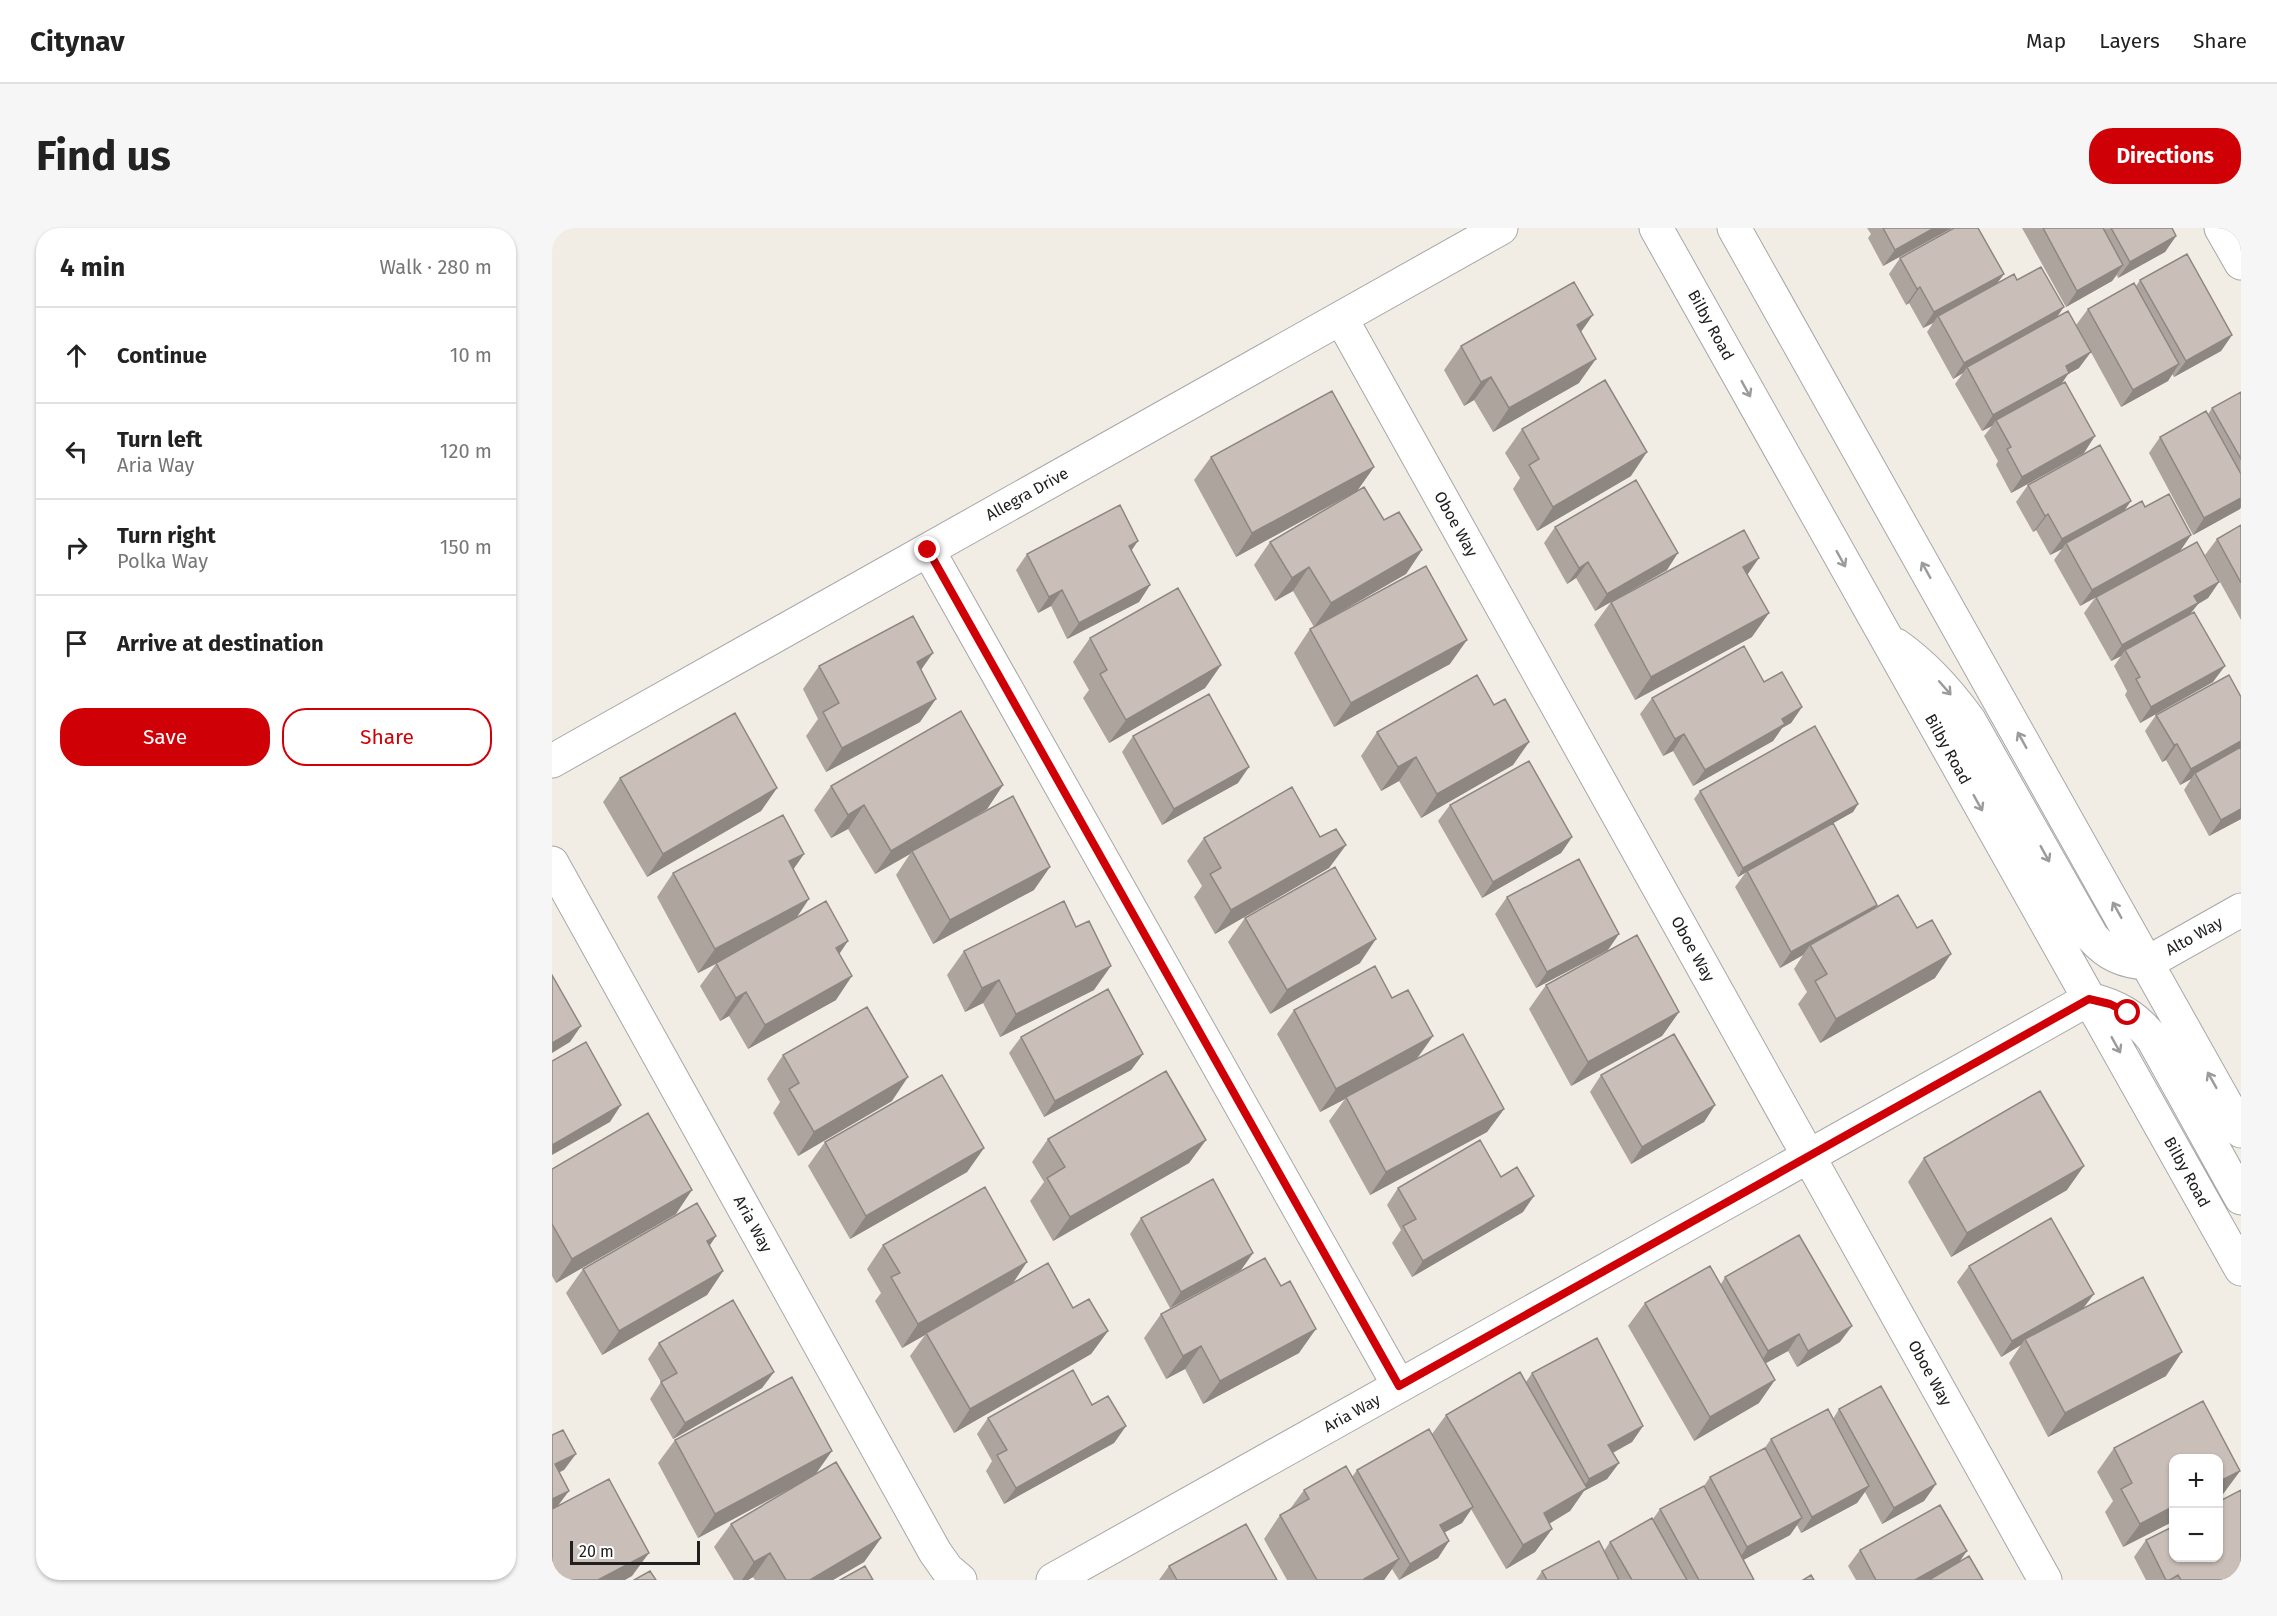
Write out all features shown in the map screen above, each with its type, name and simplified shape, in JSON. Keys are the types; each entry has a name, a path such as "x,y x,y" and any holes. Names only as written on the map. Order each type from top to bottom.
{"street":[{"name":"Allegra Drive","path":"552,761 1502,228"},
{"name":"Bilby Road","path":"1656,228 2241,1269"},
{"path":"1734,228 2241,1131"},
{"path":"2221,228 2241,263"},
{"name":"Oboe Way","path":"1341,318 2045,1580"},
{"path":"928,550 1399,1386"},
{"path":"1884,636 1929,670 1969,720 2092,937 2114,956 2130,962 2147,963"},
{"name":"Aria Way","path":"552,862 935,1552 947,1569 960,1580"},
{"name":"Alto Way","path":"2147,963 2241,910"},
{"path":"2089,999 2110,1004 2128,1013 2153,1039 2241,1198"},
{"name":"Aria Way","path":"1053,1580 2089,999"}],"building":[{"path":"1883,228 1934,228 1895,250"},
{"path":"1954,228 1978,228 2004,274 1934,312 1920,287 1917,289 1900,258"},
{"path":"2043,228 2103,228 2123,265 2077,291"},
{"path":"2111,228 2172,228 2176,236 2130,262"},
{"path":"2187,254 2232,335 2186,361 2140,280"},
{"path":"2041,267 2064,307 1964,363 1938,316 2014,274 2017,280"},
{"path":"1574,282 1593,315 1577,325 1596,359 1509,408 1491,377 1481,382 1461,346"},
{"path":"2134,283 2179,364 2133,390 2088,309"},
{"path":"2068,311 2091,352 2066,366 2069,373 1993,415 1967,367"},
{"path":"1605,380 1647,452 1553,507 1529,465 1539,459 1522,429"},
{"path":"2065,382 2095,436 2022,477 2007,449 2011,447 1996,420"},
{"path":"1332,391 1374,467 1252,533 1211,457"},
{"path":"2241,392 2241,459 2212,408"},
{"path":"2206,411 2241,474 2241,498 2204,518 2160,437"},
{"path":"2100,445 2131,501 2062,539 2048,514 2045,516 2028,485"},
{"path":"1636,480 1678,553 1607,594 1588,562 1579,568 1555,527"},
{"path":"1364,487 1384,520 1399,512 1422,550 1331,603 1309,567 1292,578 1270,542"},
{"path":"2169,494 2191,535 2092,590 2066,543 2142,501 2145,507"},
{"path":"1120,505 1138,541 1129,546 1150,585 1079,623 1062,590 1049,597 1027,554"},
{"path":"2241,525 2241,583 2217,539"},
{"path":"1744,530 1759,558 1743,567 1769,613 1651,677 1611,602"},
{"path":"2197,542 2219,582 2194,596 2198,603 2122,645 2096,597"},
{"path":"1426,566 1467,640 1351,703 1310,629"},
{"path":"1178,588 1221,665 1126,720 1100,674 1107,670 1090,638"},
{"path":"2194,612 2225,666 2151,707 2136,679 2140,677 2125,650"},
{"path":"913,616 933,653 917,662 936,699 842,748 823,712 839,703 819,666"},
{"path":"1744,646 1764,682 1782,672 1802,707 1782,719 1785,724 1705,770 1684,734 1675,739 1652,698"},
{"path":"1477,675 1494,705 1505,699 1529,742 1437,794 1416,757 1398,767 1377,732"},
{"path":"2229,675 2241,697 2241,741 2191,769 2177,744 2174,745 2156,715"},
{"path":"1209,694 1249,767 1174,809 1133,736"},
{"path":"961,711 1003,785 891,851 864,805 848,815 831,786"},
{"path":"735,713 777,788 663,854 620,778"},
{"path":"1815,726 1858,804 1743,868 1700,791"},
{"path":"2241,747 2241,809 2221,820 2195,773"},
{"path":"1529,761 1572,837 1493,882 1450,805"},
{"path":"1292,787 1320,837 1336,829 1346,845 1231,910 1210,874 1221,868 1204,838"},
{"path":"1013,796 1050,867 950,920 912,851"},
{"path":"783,815 804,854 789,861 809,899 715,949 673,873"},
{"path":"1833,823 1877,905 1791,952 1747,871"},
{"path":"1579,859 1619,934 1547,972 1507,897"},
{"path":"1335,867 1376,939 1287,990 1245,918"},
{"path":"1898,895 1917,928 1932,920 1951,954 1836,1019 1815,981 1827,974 1810,945"},
{"path":"826,901 848,941 836,948 852,976 765,1025 746,992 736,998 716,963"},
{"path":"1064,901 1076,927 1089,921 1111,966 1016,1014 999,980 982,988 964,951"},
{"path":"1637,935 1679,1012 1588,1062 1546,985"},
{"path":"1375,966 1392,998 1408,990 1433,1036 1336,1089 1294,1010"},
{"path":"552,975 581,1026 552,1043"},
{"path":"1108,989 1143,1054 1055,1101 1021,1037"},
{"path":"867,1007 908,1077 814,1132 789,1089 799,1083 783,1055"},
{"path":"1463,1034 1504,1109 1386,1172 1346,1097"},
{"path":"1674,1034 1715,1105 1642,1147 1601,1075"},
{"path":"586,1042 621,1105 552,1145 552,1061"},
{"path":"1166,1071 1206,1140 1070,1217 1047,1178 1065,1167 1048,1139"},
{"path":"942,1075 984,1148 866,1216 825,1142"},
{"path":"2040,1091 2084,1166 1967,1233 1924,1158"},
{"path":"648,1113 692,1190 572,1259 552,1224 552,1169"},
{"path":"1480,1140 1501,1177 1517,1167 1534,1196 1423,1261 1403,1226 1416,1219 1398,1188"},
{"path":"1213,1179 1253,1253 1181,1292 1141,1218"},
{"path":"985,1187 1027,1262 918,1324 891,1277 900,1273 883,1245"},
{"path":"697,1203 716,1236 707,1241 723,1271 619,1331 583,1269"},
{"path":"2051,1218 2094,1294 2012,1341 1969,1266"},
{"path":"1799,1235 1852,1326 1808,1351 1799,1334 1768,1351 1725,1277"},
{"path":"1265,1258 1281,1286 1290,1281 1316,1329 1220,1381 1201,1346 1183,1356 1161,1314"},
{"path":"1048,1263 1073,1308 1089,1299 1108,1331 970,1409 926,1333"},
{"path":"1710,1266 1775,1380 1710,1417 1645,1303"},
{"path":"2143,1277 2182,1352 2065,1413 2025,1339"},
{"path":"733,1300 774,1372 685,1423 661,1382 677,1373 659,1343"},
{"path":"1597,1338 1643,1426 1608,1445 1619,1463 1589,1479 1532,1373"},
{"path":"1073,1370 1092,1405 1108,1396 1126,1426 1016,1488 997,1455 1007,1450 988,1418"},
{"path":"1520,1372 1587,1488 1544,1513 1552,1529 1523,1545 1446,1415"},
{"path":"792,1377 832,1451 715,1514 675,1440"},
{"path":"1881,1386 1936,1484 1894,1508 1839,1409"},
{"path":"2203,1401 2240,1471 2223,1480 2223,1454 2169,1454 2169,1509 2140,1524 2121,1489 2132,1483 2114,1448"},
{"path":"1828,1409 1869,1486 1812,1517 1771,1439"},
{"path":"1429,1429 1473,1507 1440,1525 1449,1541 1410,1564 1357,1470"},
{"path":"563,1430 576,1454 555,1464 569,1491 552,1499 552,1435"},
{"path":"1765,1448 1802,1518 1747,1547 1710,1477"},
{"path":"836,1462 881,1538 810,1580 786,1580 770,1553 754,1562 731,1524"},
{"path":"1346,1466 1399,1559 1364,1580 1317,1580 1280,1515 1309,1499 1304,1490"},
{"path":"609,1479 649,1553 598,1580 552,1580 552,1509"},
{"path":"1704,1486 1754,1580 1699,1580 1660,1509"},
{"path":"2241,1490 2241,1580 2181,1580 2178,1575 2166,1580 2146,1540 2169,1528 2169,1562 2223,1562 2223,1499"},
{"path":"1940,1505 1967,1551 1915,1580 1876,1580 1860,1550"},
{"path":"1652,1518 1687,1580 1632,1580 1610,1542"},
{"path":"1246,1524 1277,1580 1177,1580 1169,1566"},
{"path":"1599,1541 1619,1580 1547,1580 1542,1571"},
{"path":"1969,1556 1983,1580 1929,1580"},
{"path":"865,1566 873,1580 840,1580"},
{"path":"650,1571 656,1580 634,1580"},
{"path":"1811,1575 1814,1580 1803,1580"}],"route":[{"path":"928,550 1399,1386 2089,999 2110,1004 2128,1013"}]}
